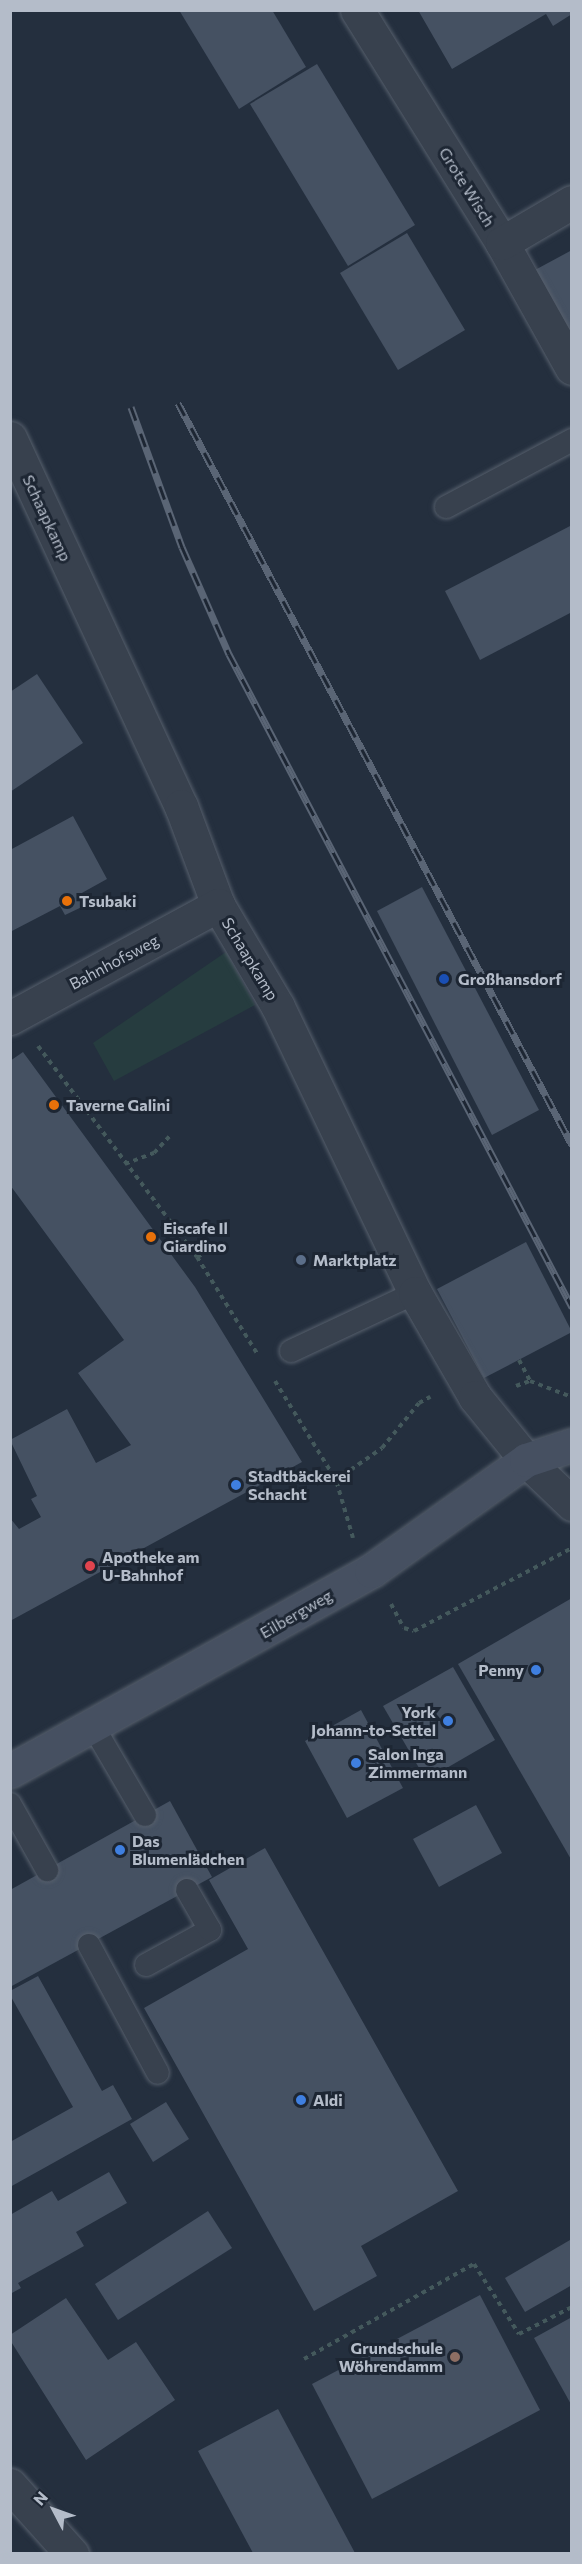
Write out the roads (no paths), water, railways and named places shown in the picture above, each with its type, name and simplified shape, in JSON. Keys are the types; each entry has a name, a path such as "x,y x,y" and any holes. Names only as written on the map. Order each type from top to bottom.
{"main road":[{"name":"Eilbergweg","path":"10,1771 371,1571 526,1460 572,1445"}],"street":[{"name":"Grote Wisch","path":"357,10 502,243 572,368"},
{"path":"502,243 572,202"},
{"name":"Schaapkamp","path":"11,442 181,806 218,905 278,1007 415,1293 462,1379 526,1460 572,1504"},
{"name":"Bahnhofsweg","path":"13,1017 218,905"},
{"path":"10,2485 72,2553"}],"lane":[{"path":"446,507 572,440"},
{"path":"291,1351 415,1293"},
{"path":"93,1726 145,1815"},
{"path":"10,1803 47,1870"},
{"path":"146,1965 210,1930 187,1890"},
{"path":"89,1945 158,2073"}],"railway":[{"path":"178,403 572,1145"},
{"path":"131,407 182,547 229,654 572,1307"}],"place":[{"name":"Tsubaki","path":"67,901"},
{"name":"Großhansdorf","path":"444,979"},
{"name":"Taverne Galini","path":"54,1105"},
{"name":"Eiscafe Il Giardino","path":"151,1237"},
{"name":"Marktplatz","path":"301,1260"},
{"name":"Stadtbäckerei Schacht","path":"236,1485"},
{"name":"Apotheke am U-Bahnhof","path":"90,1566"},
{"name":"Penny","path":"536,1670"},
{"name":"York Johann-to-Settel","path":"448,1721"},
{"name":"Salon Inga Zimmermann","path":"356,1763"},
{"name":"Das Blumenlädchen","path":"120,1850"},
{"name":"Aldi","path":"301,2100"},
{"name":"Grundschule Wöhrendamm","path":"455,2357"}]}
